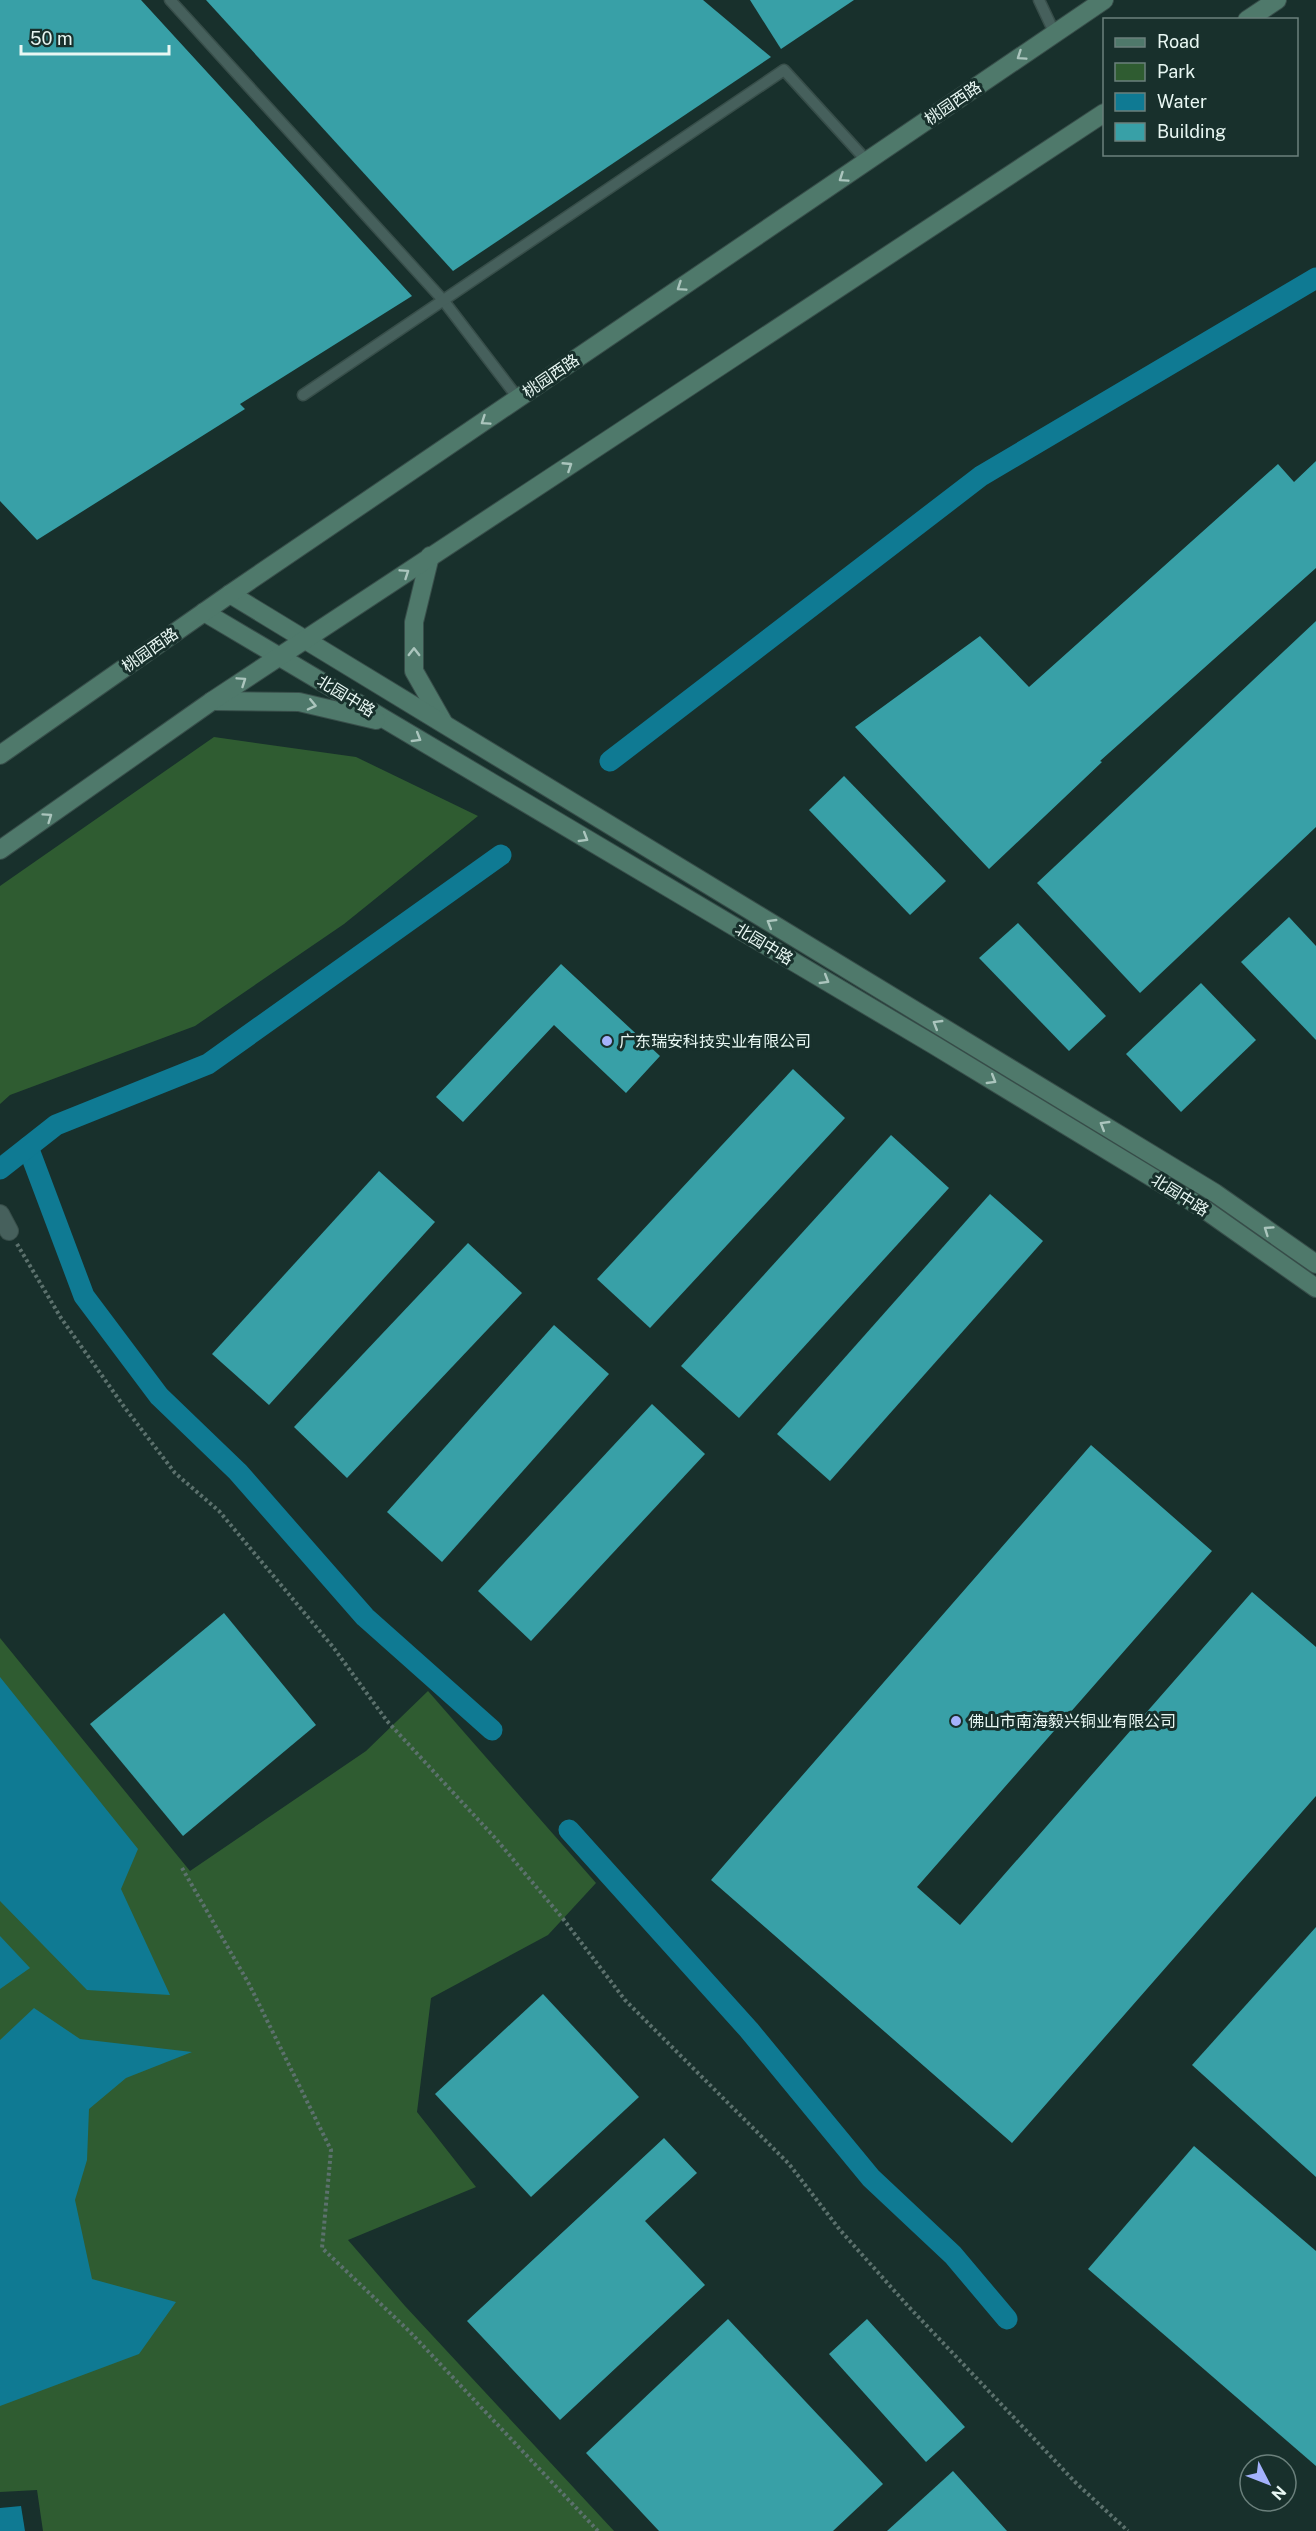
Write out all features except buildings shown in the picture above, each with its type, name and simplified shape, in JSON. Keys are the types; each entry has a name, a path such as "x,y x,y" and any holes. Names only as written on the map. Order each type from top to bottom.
{"street":[{"name":"桃园西路","path":"0,755 230,594 1104,0"},
{"path":"1250,18 1277,0"},
{"path":"0,850 212,701 1103,114"},
{"path":"430,556 414,622 414,671 444,724"},
{"name":"北园中路","path":"230,594 1215,1192 1316,1264"},
{"name":"北园中路","path":"204,612 934,1045 1204,1209 1316,1288"},
{"path":"212,701 299,702 394,725"},
{"path":"0,1215 9,1231"}],"lane":[{"path":"170,0 443,300 518,398"},
{"path":"1039,0 1055,34"},
{"path":"303,395 784,70 867,161"}],"path":[{"path":"9,1231 61,1318 175,1473 219,1511 333,1647 387,1720 526,1875 625,2000 789,2164 840,2230 908,2306 1076,2483 1128,2531"},
{"path":"182,1868 249,1984 331,2150 322,2248 409,2331 598,2531"}],"green space":[{"path":"214,737 356,757 478,816 344,924 195,1026 10,1095 0,1104 0,886"},
{"path":"0,1638 190,1871 366,1751 428,1691 596,1883 548,1935 431,1998 417,2112 476,2187 348,2240 405,2306 614,2531 43,2531 37,2490 0,2492"}],"water":[{"path":"0,1677 138,1849 121,1889 170,1995 87,1990 0,1901"},
{"path":"0,1936 30,1968 0,1989"},
{"path":"34,2008 80,2039 192,2052 126,2078 89,2109 87,2160 75,2200 92,2279 176,2302 139,2354 0,2406 0,2040"},
{"path":"21,2506 25,2531 0,2531 0,2508"}],"waterway":[{"path":"610,761 981,476 1316,278"},
{"path":"0,1169 56,1125 208,1064 501,855"},
{"path":"28,1147 84,1296 159,1396 238,1472 365,1617 492,1730"},
{"path":"569,1830 749,2030 871,2178 953,2255 1007,2319"}],"place":[{"name":"广东瑞安科技实业有限公司","path":"607,1041"},
{"name":"佛山市南海毅兴铜业有限公司","path":"956,1721"}]}
